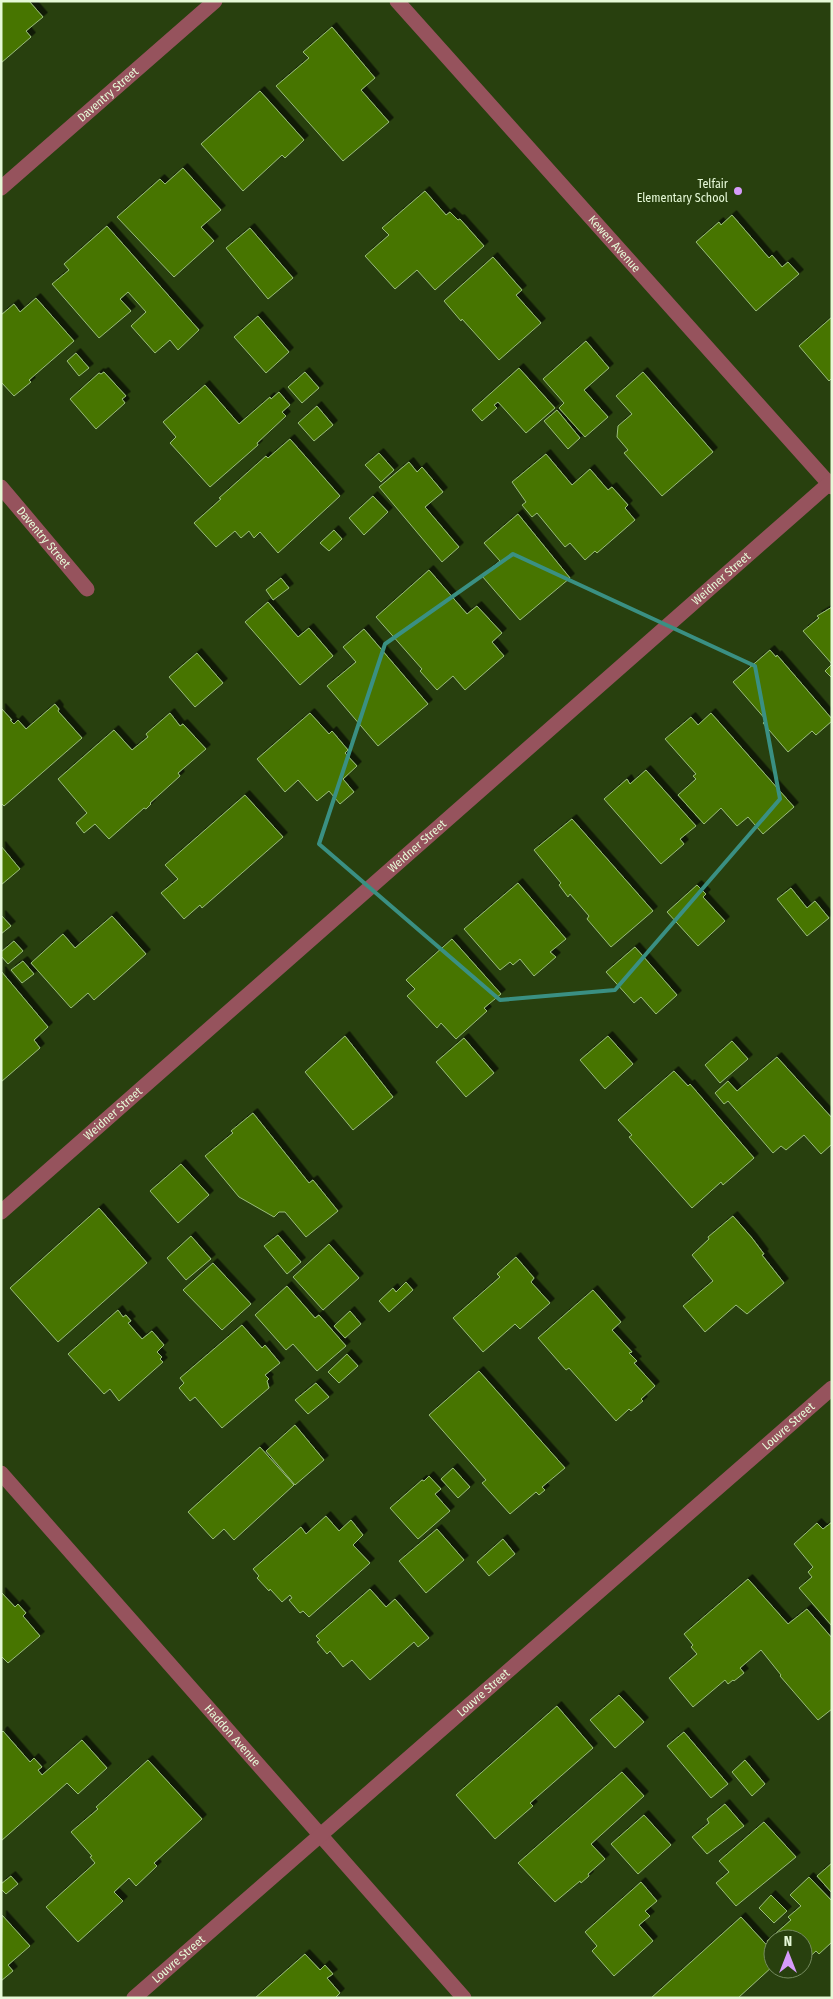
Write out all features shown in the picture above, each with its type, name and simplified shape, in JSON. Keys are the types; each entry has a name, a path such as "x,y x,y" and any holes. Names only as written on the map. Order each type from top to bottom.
{"street":[{"name":"Daventry Street","path":"1,188 215,1"},
{"name":"Kewen Avenue","path":"397,1 831,484"},
{"name":"Weidner Street","path":"1,1212 831,484"},
{"name":"Daventry Street","path":"1,487 87,589"},
{"name":"Louvre Street","path":"134,1998 832,1388"},
{"name":"Haddon Avenue","path":"1,1473 464,1998"}],"highlighted area":[{"path":"513,554 755,666 780,799 615,990 500,1000 319,844 385,644"}],"building":[{"path":"1,1 29,1 43,17 26,31 31,37 1,63"},
{"path":"332,27 375,78 361,90 389,122 343,161 276,86 309,58 303,52"},
{"path":"260,91 304,140 285,158 282,155 243,191 201,144"},
{"path":"183,168 221,210 201,227 214,241 174,277 117,217 160,179 165,184"},
{"path":"425,191 446,215 450,212 458,220 460,219 484,246 435,290 417,270 395,289 365,256 389,235 382,228"},
{"path":"732,215 769,258 772,255 782,267 788,262 799,274 756,311 696,242 719,222 721,225"},
{"path":"107,226 199,330 178,350 170,340 155,353 131,326 146,312 128,292 120,299 131,311 99,338 52,284 69,270 64,264"},
{"path":"250,228 293,278 268,299 226,248"},
{"path":"493,257 522,290 516,295 541,323 499,360 444,301"},
{"path":"36,298 74,341 29,380 31,382 14,396 1,382 1,315 14,304 20,312"},
{"path":"258,316 289,352 266,373 234,337"},
{"path":"832,317 832,378 829,381 799,346"},
{"path":"586,341 609,368 584,390 608,417 585,437 559,408 564,403 543,379"},
{"path":"76,353 89,368 79,376 67,361"},
{"path":"519,368 555,408 526,433 498,402 494,405 497,408 482,421 472,410"},
{"path":"104,372 126,396 122,399 125,403 96,429 70,399 99,373"},
{"path":"305,372 319,388 302,403 288,387"},
{"path":"643,372 713,452 662,496 624,453 628,450 617,437 618,426 632,414 616,396"},
{"path":"205,385 239,424 270,397 271,399 279,392 290,405 282,412 286,416 257,443 258,445 210,487 170,443 176,437 163,422"},
{"path":"317,406 333,425 314,441 298,423"},
{"path":"557,410 580,438 568,449 544,421"},
{"path":"290,439 340,496 278,553 260,532 254,538 249,531 241,538 235,531 216,547 194,523 266,456 268,458"},
{"path":"379,453 394,470 381,482 365,465"},
{"path":"546,454 572,485 590,469 608,490 612,487 628,505 625,508 635,520 597,553 595,551 585,560 570,543 565,547 537,513 532,517 522,505 526,502 512,482"},
{"path":"409,462 417,472 422,467 443,492 425,507 459,547 442,562 379,487"},
{"path":"373,496 388,512 364,535 349,518"},
{"path":"518,514 570,578 520,620 482,576 500,561 484,543"},
{"path":"334,530 342,539 329,551 320,543"},
{"path":"429,570 467,614 477,606 502,633 492,642 504,656 465,690 453,676 437,690 420,671 422,669 376,617"},
{"path":"281,578 289,588 273,600 266,590"},
{"path":"268,602 298,637 309,628 333,656 300,685 245,622"},
{"path":"832,607 832,664 803,631 819,618 817,616"},
{"path":"364,629 428,704 378,746 327,686 356,662 343,647"},
{"path":"770,650 776,657 777,655 832,719 816,735 812,731 788,752 763,723 766,720 733,682"},
{"path":"197,653 223,683 195,707 169,677"},
{"path":"832,664 832,678 825,671"},
{"path":"55,704 59,709 58,711 82,738 4,806 1,803 1,708 14,724 18,720 26,729"},
{"path":"170,713 180,726 183,724 206,749 178,773 180,776 150,803 146,809 144,808 109,839 95,824 84,833 76,823 87,813 58,779 114,730 132,750 148,737 146,734"},
{"path":"310,713 329,734 332,731 348,750 345,753 357,766 343,779 354,792 340,804 329,791 317,801 298,780 285,792 257,759"},
{"path":"711,713 794,807 763,834 748,817 737,826 721,808 704,824 678,795 696,779 693,776 696,774 665,739 691,717 698,725"},
{"path":"646,770 696,826 680,839 684,844 661,864 604,799 627,779 630,784"},
{"path":"245,795 283,837 202,908 200,905 184,919 161,893 178,879 165,865"},
{"path":"572,819 653,911 611,947 587,919 589,916 570,894 568,897 559,885 561,883 534,850"},
{"path":"1,846 20,869 1,885"},
{"path":"518,883 566,939 550,952 556,957 534,976 520,959 513,965 510,962 500,970 464,929"},
{"path":"697,885 706,894 703,897 725,921 698,946 667,912"},
{"path":"791,888 807,908 815,901 829,918 807,936 777,899"},
{"path":"1,915 11,926 1,934"},
{"path":"112,916 146,954 94,1000 88,993 71,1008 31,963 63,934 75,948"},
{"path":"452,939 501,994 484,1008 487,1011 456,1039 441,1023 437,1028 407,996 415,989 406,980"},
{"path":"14,941 23,951 8,964 1,956 1,952"},
{"path":"635,947 677,995 656,1014 641,997 634,1003 606,972"},
{"path":"23,961 34,974 22,983 11,970"},
{"path":"1,971 48,1027 34,1040 40,1048 1,1082"},
{"path":"345,1036 393,1097 353,1130 305,1072"},
{"path":"608,1036 633,1064 605,1089 580,1060"},
{"path":"464,1038 494,1073 466,1097 436,1062"},
{"path":"732,1041 748,1059 720,1083 705,1065"},
{"path":"777,1057 832,1118 832,1144 821,1154 804,1135 786,1150 781,1146 773,1153 728,1101 724,1104 715,1093 728,1081 737,1091"},
{"path":"674,1071 688,1086 690,1084 754,1158 723,1185 721,1182 692,1208 629,1137 632,1135 618,1120"},
{"path":"253,1113 309,1183 313,1180 338,1211 306,1237 285,1212 279,1212 274,1217 239,1197 205,1156 233,1133 231,1131"},
{"path":"181,1164 209,1195 178,1223 150,1191"},
{"path":"99,1208 147,1263 58,1342 10,1288"},
{"path":"733,1216 752,1238 764,1254 762,1255 784,1283 747,1314 736,1305 705,1332 683,1306 713,1281 692,1255 709,1239 708,1237"},
{"path":"278,1235 301,1262 287,1274 264,1246"},
{"path":"191,1236 211,1259 186,1280 167,1258"},
{"path":"329,1244 359,1278 323,1310 293,1277"},
{"path":"516,1257 534,1278 531,1282 550,1303 520,1329 515,1324 483,1352 453,1318 500,1277 497,1274"},
{"path":"213,1263 251,1304 222,1330 183,1290"},
{"path":"406,1282 413,1290 389,1312 379,1301 393,1288 396,1292"},
{"path":"287,1286 315,1318 319,1315 346,1346 317,1371 293,1344 286,1350 255,1315"},
{"path":"593,1290 621,1322 612,1330 632,1352 629,1353 637,1361 634,1363 655,1386 641,1399 643,1401 631,1411 629,1409 616,1421 569,1368 566,1370 538,1338"},
{"path":"118,1310 123,1317 126,1315 131,1321 128,1323 142,1339 152,1331 164,1345 157,1352 162,1357 160,1359 163,1362 119,1401 110,1389 104,1394 68,1354"},
{"path":"350,1311 361,1324 345,1338 334,1326"},
{"path":"242,1325 262,1348 265,1345 280,1363 265,1375 269,1379 267,1381 269,1388 222,1428 195,1397 190,1401 179,1388 184,1383 180,1378"},
{"path":"347,1354 358,1366 339,1383 328,1372"},
{"path":"479,1371 565,1468 542,1487 545,1490 539,1495 536,1492 510,1514 482,1483 486,1480 429,1415"},
{"path":"316,1383 329,1397 308,1414 295,1400"},
{"path":"295,1425 324,1460 295,1485 266,1451"},
{"path":"260,1447 294,1485 234,1540 224,1529 213,1539 188,1512"},
{"path":"453,1468 470,1487 458,1498 441,1479"},
{"path":"429,1476 441,1489 435,1494 450,1511 418,1539 390,1508"},
{"path":"326,1516 339,1531 351,1520 363,1535 353,1545 370,1563 309,1617 303,1611 300,1613 289,1600 292,1598 290,1595 282,1602 270,1589 269,1591 257,1578 259,1576 253,1569 301,1527 306,1534"},
{"path":"832,1522 832,1626 799,1588 812,1577 808,1572 813,1567 794,1544 817,1523 823,1529"},
{"path":"437,1529 464,1560 426,1593 399,1561"},
{"path":"503,1539 515,1554 489,1576 477,1562"},
{"path":"748,1579 788,1624 807,1609 832,1638 832,1709 818,1720 780,1676 761,1650 740,1668 744,1673 728,1684 725,1680 693,1707 669,1678 697,1654 691,1647 693,1645 684,1634"},
{"path":"370,1589 386,1607 395,1599 429,1638 418,1647 414,1642 370,1680 352,1660 343,1667 330,1651 327,1654 317,1642 320,1640 316,1636"},
{"path":"1,1592 15,1607 18,1604 26,1613 23,1616 40,1636 8,1663 1,1656"},
{"path":"619,1695 644,1722 615,1748 590,1720"},
{"path":"557,1706 593,1748 530,1803 533,1806 495,1839 456,1795"},
{"path":"3,1731 30,1762 34,1758 42,1767 38,1770 42,1775 82,1740 107,1768 78,1794 67,1783 1,1841 1,1733"},
{"path":"684,1732 728,1784 711,1798 667,1746"},
{"path":"148,1760 202,1819 154,1863 157,1866 136,1886 129,1878 114,1892 123,1901 78,1942 46,1907 95,1863 90,1857 92,1856 71,1832 98,1809 96,1807"},
{"path":"745,1760 765,1784 752,1796 732,1772"},
{"path":"622,1772 644,1796 591,1844 605,1859 581,1883 580,1881 555,1902 518,1863"},
{"path":"725,1804 744,1826 707,1854 692,1837 709,1823 707,1819"},
{"path":"644,1815 671,1845 638,1874 611,1844"},
{"path":"764,1822 796,1857 736,1906 716,1883 729,1872 719,1861"},
{"path":"832,1863 832,1893 817,1876"},
{"path":"11,1876 18,1884 6,1894 1,1889 1,1884"},
{"path":"809,1877 832,1901 832,1942 819,1954 816,1951 813,1954 813,1929 781,1929 791,1920 788,1917 801,1906 790,1895"},
{"path":"641,1882 657,1901 645,1911 650,1916 639,1925 653,1941 614,1976 592,1951 597,1946 585,1932"},
{"path":"771,1895 787,1911 774,1923 759,1908"},
{"path":"2,1915 30,1946 8,1965 13,1971 1,1981"},
{"path":"741,1917 763,1941 763,1975 738,1998 651,1998"},
{"path":"305,1954 320,1970 325,1965 333,1974 327,1978 340,1993 335,1998 255,1998"}],"place":[{"name":"Telfair Elementary School","path":"738,191"}]}
